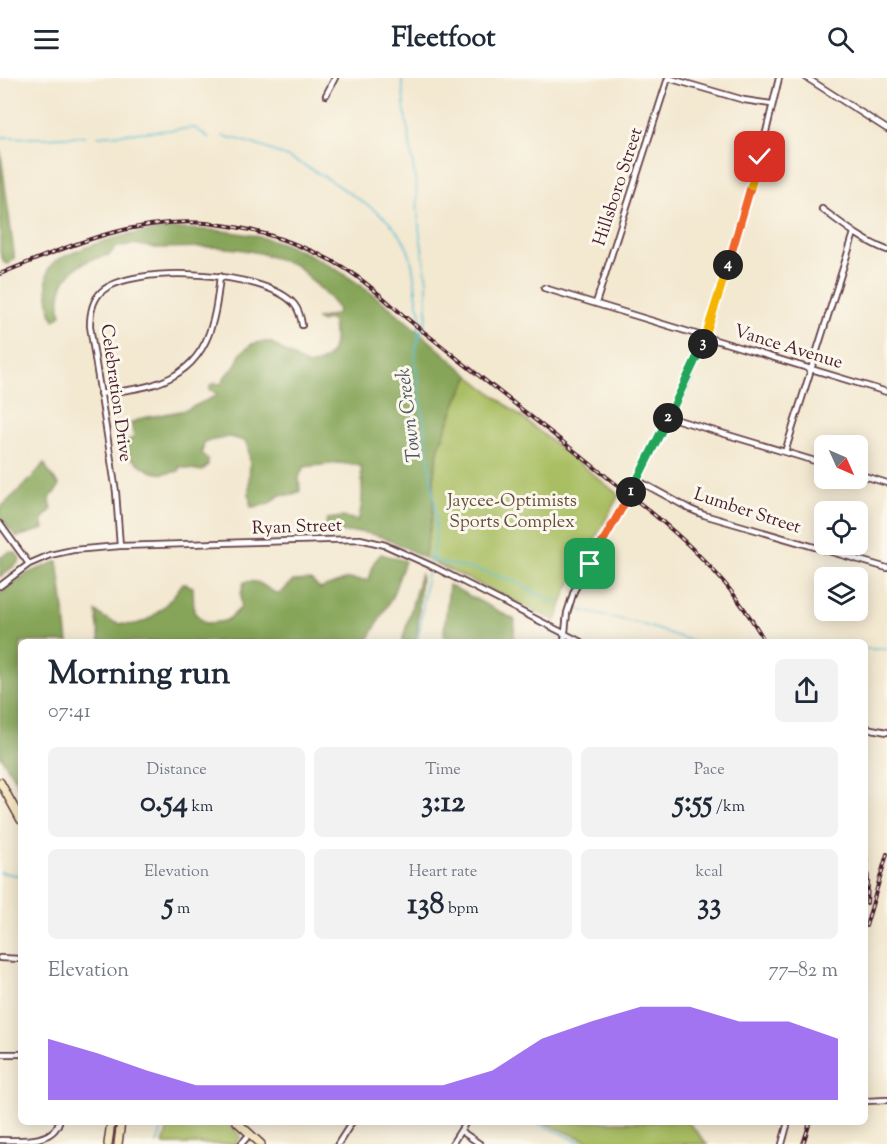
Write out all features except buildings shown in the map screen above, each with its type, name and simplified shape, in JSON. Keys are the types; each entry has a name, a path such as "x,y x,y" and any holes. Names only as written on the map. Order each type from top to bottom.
{"main road":[{"path":"0,782 18,815"},
{"path":"108,1144 111,1125"},
{"path":"118,1144 121,1125"},
{"path":"240,1125 261,1144"}],"street":[{"path":"668,78 744,100 771,104"},
{"name":"Hillsboro Street","path":"596,303 668,78"},
{"path":"564,639 568,610 574,591 637,480 705,337 760,157 778,78"},
{"path":"807,78 887,129"},
{"path":"326,95 333,79"},
{"path":"822,209 876,246 887,250"},
{"path":"785,452 854,232"},
{"name":"Celebration Drive","path":"120,546 116,492 90,317 92,306 102,292 108,287 127,281 165,275 197,273 220,276 256,284 287,298 294,304 302,325"},
{"path":"100,394 156,384 176,375 193,362 205,345 213,324 220,276"},
{"name":"Vance Avenue","path":"544,288 887,392"},
{"path":"668,417 814,461"},
{"path":"868,477 887,483"},
{"name":"Lumber Street","path":"637,480 704,515 887,568"},
{"path":"0,525 29,564"},
{"name":"Ryan Street","path":"0,586 29,564 62,552 120,546 360,539 385,545 434,567 575,639"},
{"path":"868,728 887,732"},
{"path":"0,958 18,959"},
{"path":"0,1054 18,1054"},
{"path":"868,1101 887,1100"},
{"path":"0,1140 45,1138 53,1133 57,1125"},
{"path":"338,1144 350,1125"},
{"path":"452,1144 464,1125"},
{"path":"782,1144 787,1125"},
{"path":"461,1131 480,1144"},
{"path":"241,1144 250,1134"}],"green space":[{"path":"0,148 14,253 14,258 9,264 4,263 0,252"},
{"path":"178,229 247,234 287,245 313,256 338,270 384,303 470,376 457,400 439,447 434,473 433,514 424,558 392,541 367,533 324,534 327,519 342,517 358,520 362,500 361,466 340,463 304,467 299,477 300,491 291,495 280,495 267,504 251,507 250,464 245,441 229,437 204,442 202,454 208,459 208,465 202,471 179,467 179,471 152,472 120,453 121,445 134,437 131,423 143,418 186,410 218,395 210,389 210,386 215,383 221,384 234,368 241,353 252,344 270,342 308,366 329,356 334,345 333,322 328,319 321,322 317,319 337,314 338,310 330,298 297,266 260,253 238,249 155,248 133,244 116,247 109,255 87,262 70,274 61,291 61,315 54,320 49,302 47,279 49,267 55,261 85,247 115,238"},
{"name":"Jaycee-Optimists Sports Complex","path":"470,376 619,495 566,592 556,621 424,558 433,514 434,473 439,447 457,400"},
{"path":"44,463 59,484 57,490 49,498 52,509 42,519 44,529 17,537 0,519 0,508 32,478"},
{"path":"9,552 16,553 20,558 19,562 0,577 0,558"},
{"path":"381,554 405,561 392,597 369,639 100,639 96,612 122,624 145,621 165,606 183,583 193,587 194,612 205,623 221,622 229,619 241,607 244,582 260,583 280,594 293,581 311,580 320,589 347,579 369,580 374,562"},
{"path":"58,561 68,639 18,639 18,784 0,755 0,593 26,574"},
{"path":"421,573 417,639 403,639"},
{"path":"449,585 515,620 515,639 445,639"},
{"path":"169,1125 229,1125 241,1136 236,1144 163,1144"},
{"path":"549,1125 691,1125 707,1144 595,1144"}],"waterway":[{"name":"Town Creek","path":"402,78 427,281 427,317 416,347 415,360 436,513 435,541 427,573 417,639"},
{"path":"97,136 195,128 209,138"},
{"path":"0,137 85,136"},
{"path":"223,136 277,152 294,160 342,188 387,220 404,241 412,262 421,316 419,340"},
{"path":"430,557 442,563 482,571 516,582 558,602"},
{"path":"575,609 641,624 686,639"},
{"path":"868,649 887,649"},
{"path":"0,872 18,875"},
{"name":"Town Creek","path":"157,1144 163,1125"},
{"path":"542,1125 585,1144"}],"railway":[{"path":"0,274 100,236 126,229 179,222 223,225 256,232 288,241 319,254 362,280 411,322 669,527 712,568 749,615 763,639"},
{"path":"868,919 887,854"},
{"path":"803,1144 809,1125"}],"route":[{"path":"590,564 637,480 686,382 708,331 760,157"}]}
